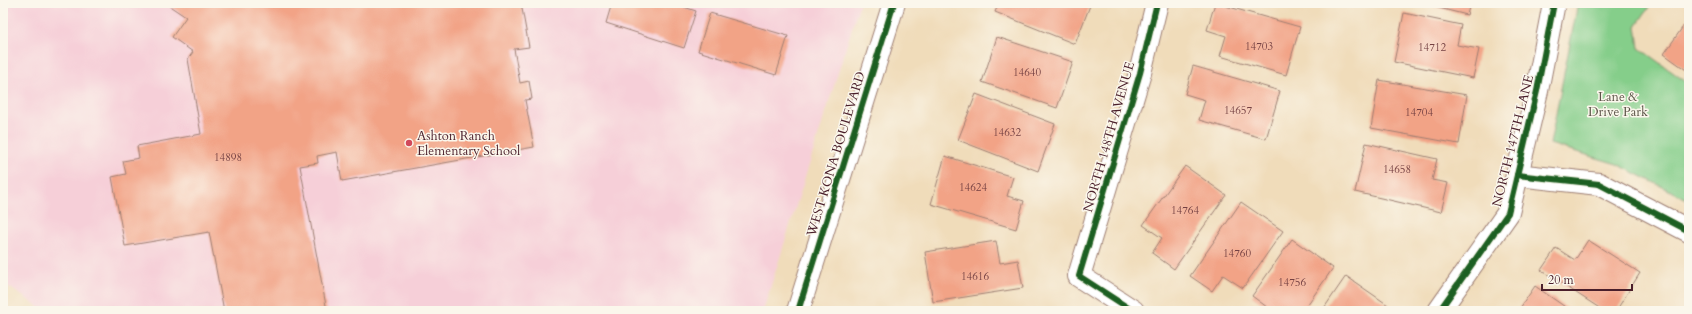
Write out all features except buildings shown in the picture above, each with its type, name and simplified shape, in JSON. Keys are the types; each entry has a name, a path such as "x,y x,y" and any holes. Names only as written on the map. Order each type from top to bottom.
{"street":[{"name":"WEST KONA BOULEVARD","path":"798,311 894,3"},
{"name":"NORTH 148TH AVENUE","path":"1134,311 1079,276 1140,73 1157,3"},
{"name":"NORTH 147TH LANE","path":"1439,311 1508,213 1537,92 1554,3"},
{"path":"1517,175 1599,184 1689,231"}],"shaded area":[{"name":"Ashton Ranch Elementary School","path":"3,3 860,3 763,311 45,311 3,283"}],"green space":[{"name":"Lane & Drive Park","path":"1578,3 1652,3 1636,26 1639,48 1689,84 1689,200 1617,164 1550,144"}],"cycle path":[{"path":"798,311 894,3"},
{"path":"1133,311 1079,276 1140,73 1157,3"},
{"path":"1439,311 1508,213 1537,91 1554,3"},
{"path":"1517,175 1599,184 1689,231"}],"place":[{"name":"Ashton Ranch Elementary School","path":"409,143"}]}
